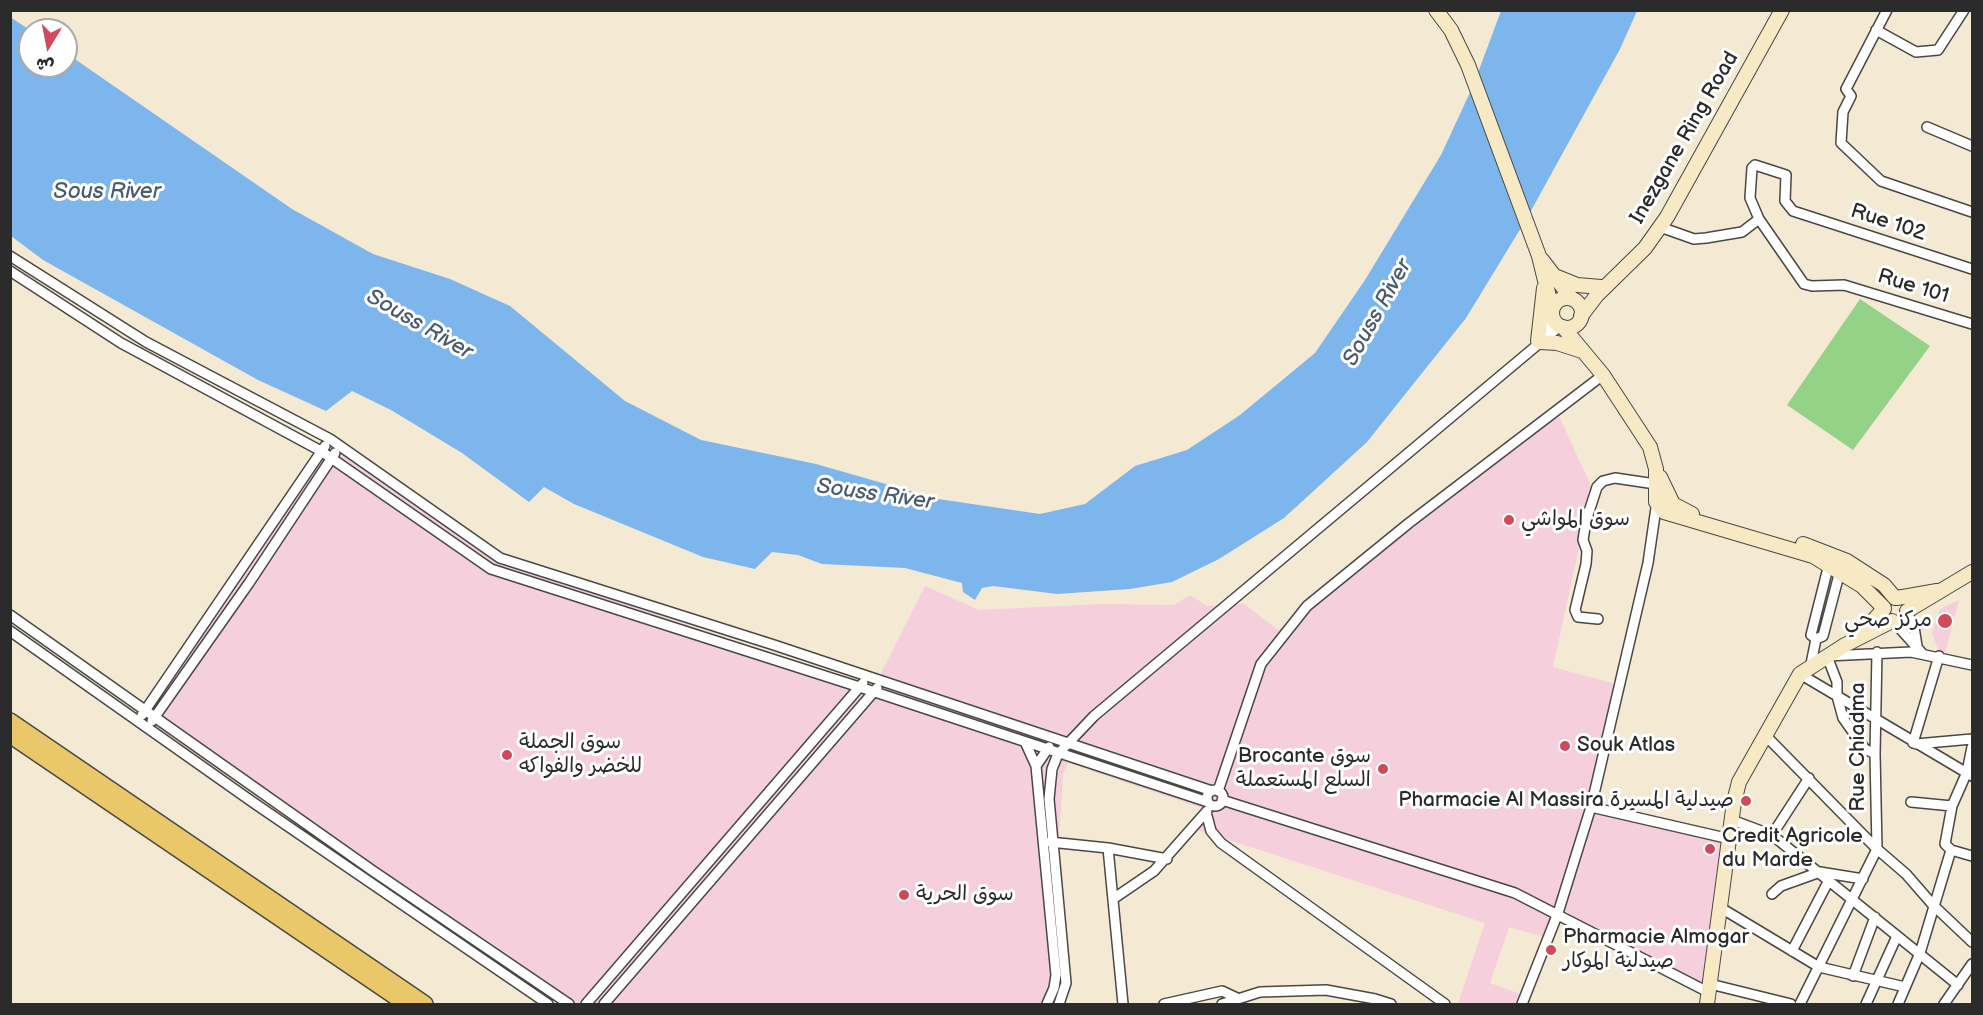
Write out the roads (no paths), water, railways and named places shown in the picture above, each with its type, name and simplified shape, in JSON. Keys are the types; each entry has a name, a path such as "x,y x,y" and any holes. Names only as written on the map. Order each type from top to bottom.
{"main road":[{"path":"10,721 425,1005"},
{"path":"10,735 406,1005"}],"street":[{"path":"1436,10 1451,30 1468,65 1539,256 1551,279 1557,320 1603,375 1650,447 1663,500 1591,807 1558,913 1522,1005"},
{"name":"Inezgane Ring Road","path":"1580,318 1645,248 1660,227 1782,10"},
{"path":"1887,10 1846,89 1851,96 1843,112 1840,137 1854,157 1881,182 1972,212"},
{"path":"1876,30 1916,52 1938,50 1964,10"},
{"path":"1927,127 1972,146"},
{"name":"Rue 102","path":"1759,219 1750,198 1749,185 1752,168 1755,165 1786,175 1785,201 1792,211 1972,269"},
{"path":"1660,227 1694,239 1742,232 1759,219"},
{"name":"Rue 101","path":"1759,219 1804,284 1844,285 1972,324"},
{"path":"10,255 146,342 330,439 500,558 881,680 1215,791 1222,800 1515,893 1558,913 1708,993 1786,1004"},
{"path":"10,271 121,343 332,457 491,569 860,687 1208,806 1217,806 1222,800"},
{"path":"1551,279 1577,285 1601,287"},
{"path":"1551,279 1580,307 1586,353"},
{"path":"1538,342 1551,279"},
{"name":"Inezgane Ring Road","path":"1574,300 1614,279"},
{"path":"1036,766 1045,750 1063,742 1079,729 1538,342 1557,320 1559,300 1574,300"},
{"path":"1557,320 1574,326 1580,318"},
{"path":"1538,342 1557,343 1586,353"},
{"path":"1445,1005 1221,843 1211,831 1207,795 1215,791 1261,664 1307,606 1409,523 1603,375"},
{"path":"138,722 330,439"},
{"path":"147,728 249,583 340,446"},
{"path":"1598,619 1578,617 1575,610 1586,564 1587,551 1583,540 1586,521 1597,487 1603,481 1615,478 1663,500 1813,556 1834,567 1862,586 1884,608 1887,617 1920,650"},
{"path":"1663,500 1684,512 1834,554 1884,585 1896,598 1903,601 1914,627 1920,650"},
{"path":"1811,664 1816,639 1810,634 1834,567"},
{"path":"1708,993 1739,782 1800,674 1811,664 1859,637 1900,620 1907,611 1972,572"},
{"path":"1859,637 1888,601 1939,590"},
{"path":"10,615 154,718 569,1005"},
{"path":"10,631 548,1005"},
{"path":"1827,656 1920,650 1972,665"},
{"name":"Rue Chiadma","path":"1800,1005 1877,849 1875,754 1877,652"},
{"path":"1827,656 1836,682 1843,718 1852,734 1865,749 1875,754"},
{"path":"1915,743 1939,656"},
{"path":"1800,674 1970,774"},
{"path":"586,1005 868,676"},
{"path":"604,1005 875,692 881,680"},
{"path":"1765,735 1972,942"},
{"path":"1915,743 1972,739"},
{"path":"1047,1005 1054,988 1056,975 1048,842 1049,799 1052,769 1063,742"},
{"path":"1026,744 1036,766 1048,842 1068,1005"},
{"path":"1972,747 1970,774 1952,806 1945,844 1951,850 1972,856"},
{"path":"1772,835 1809,778"},
{"path":"1911,802 1952,806"},
{"path":"1113,899 1154,871 1167,859 1208,806"},
{"path":"1591,807 1730,839"},
{"path":"1732,820 1772,835 1958,985"},
{"path":"1048,842 1108,848 1167,859"},
{"path":"1108,848 1123,1005"},
{"path":"1898,1005 1920,953 1951,850"},
{"path":"1772,894 1781,886 1820,872 1863,879"},
{"path":"1792,951 1829,880"},
{"path":"683,892 693,900"},
{"path":"1721,908 1819,966 1905,987"},
{"path":"1853,976 1875,917"},
{"path":"1866,1005 1897,936"},
{"path":"1944,1005 1972,964"},
{"path":"1059,1005 1066,983"},
{"path":"1222,1005 1260,992 1326,990 1375,999 1391,1005"},
{"path":"1164,1005 1222,991 1237,998"}],"water":[{"name":"Sous River","path":"1501,11 1637,11 1620,49 1527,218 1466,318 1367,442 1284,518 1219,559 1172,582 1130,589 1057,594 993,586 982,588 975,600 963,592 962,583 905,568 822,564 798,555 772,552 755,569 703,557 574,504 544,487 529,502 462,453 391,410 352,391 326,411 258,380 43,260 11,236 10,17 18,22 18,78 78,78 78,61 292,209 373,254 450,279 510,306 625,401 701,440 816,464 938,499 1040,514 1085,504 1135,466 1187,450 1240,415 1315,353 1365,280 1441,155 1473,86"}],"place":[{"name":"سوق المواشي","path":"1509,520"},
{"name":"مركز صحي","path":"1945,621"},
{"name":"Souk Atlas","path":"1565,746"},
{"name":"سوق الجملة للخضر والفواكه","path":"507,755"},
{"name":"Brocante سوق السلع المستعملة","path":"1383,769"},
{"name":"Pharmacie Al Massira صيدلية المسيرة","path":"1746,801"},
{"name":"Credit Agricole du Marde","path":"1710,849"},
{"name":"سوق الحرية","path":"904,895"},
{"name":"Pharmacie Almogar صيدلية الموكار","path":"1551,950"}],"water label":[{"name":"Souss River","path":"1378,313"},
{"name":"Souss River","path":"419,325"},
{"name":"Souss River","path":"875,495"}]}
